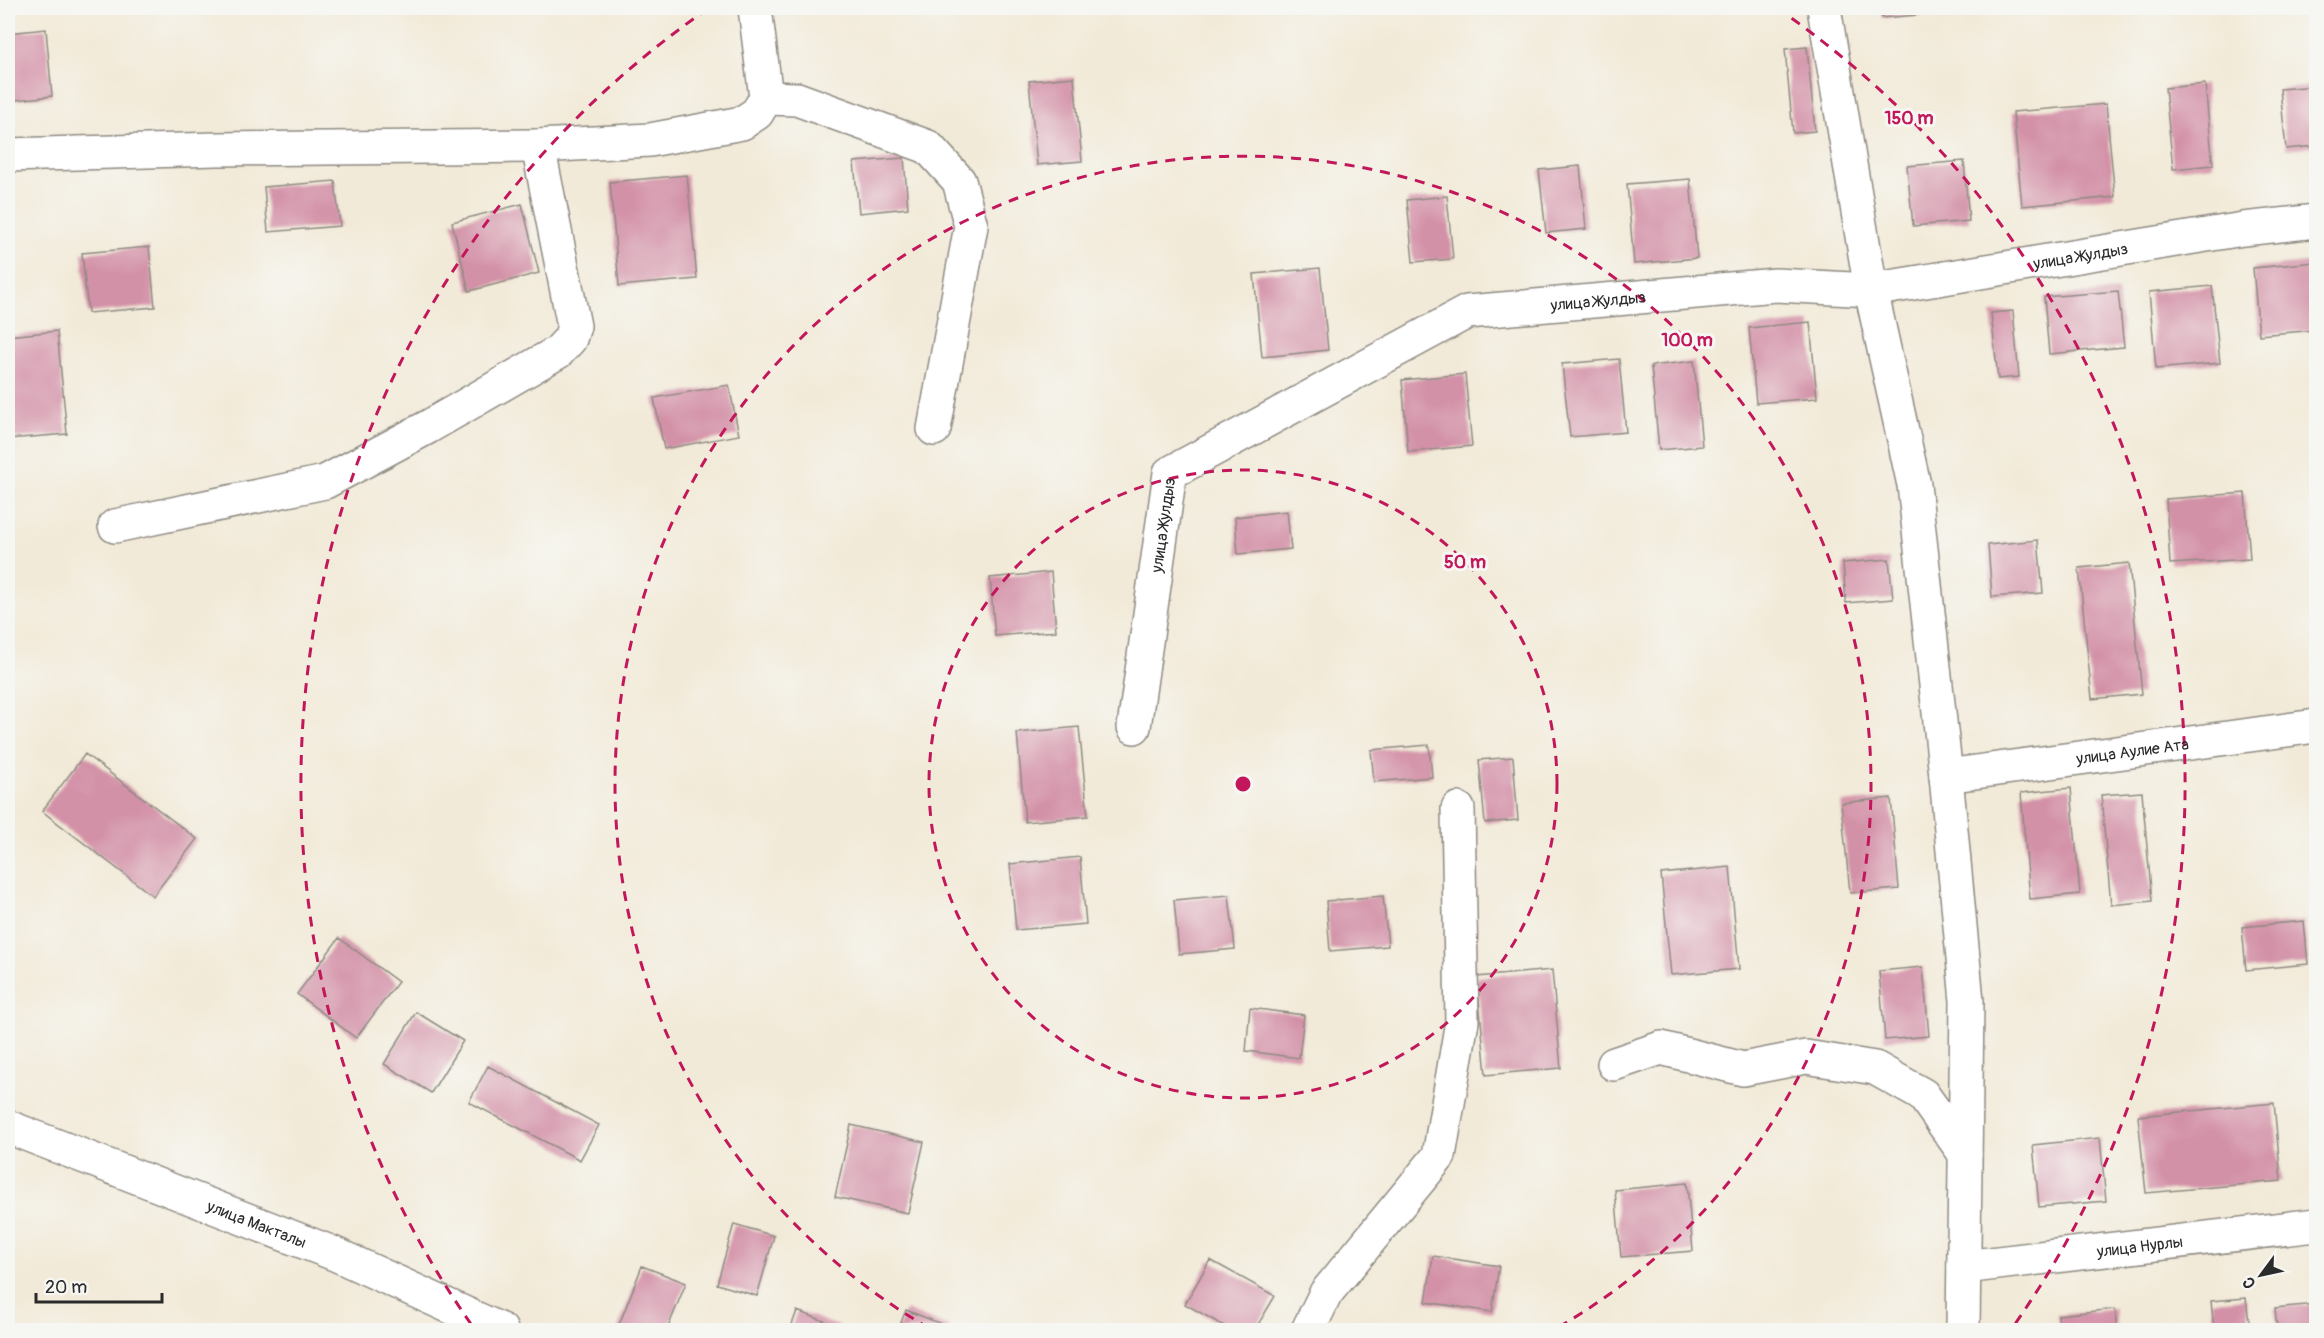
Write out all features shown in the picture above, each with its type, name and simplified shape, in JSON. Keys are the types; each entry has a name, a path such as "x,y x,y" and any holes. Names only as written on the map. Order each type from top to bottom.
{"street":[{"path":"8,155 217,149 538,146 650,140 742,123 757,113 766,98 755,8"},
{"path":"1824,8 1871,290 1914,485 1946,776 1967,1001 1963,1330"},
{"path":"766,98 797,99 928,147 959,181 971,226 934,429"},
{"path":"115,526 326,482 428,427 558,352 570,339 574,326 538,146"},
{"name":"улица Жулдыз","path":"1134,727 1170,473 1467,312 1776,285 1871,290 2231,231 2316,221"},
{"name":"улица Аулие Ата","path":"1946,776 2316,726"},
{"path":"1308,1330 1326,1293 1439,1156 1462,1021 1458,809"},
{"path":"1614,1064 1661,1048 1743,1069 1806,1057 1875,1068 1923,1095 1965,1154"},
{"name":"улица Макталы","path":"8,1126 335,1254 501,1330"},
{"name":"улица Нурлы","path":"1964,1267 2316,1225"}],"building":[{"path":"1881,8 1917,8 1918,15 1882,18"},
{"path":"46,29 52,96 8,101 8,33"},
{"path":"1807,47 1815,131 1793,133 1785,49"},
{"path":"1074,77 1082,161 1037,165 1029,81"},
{"path":"2205,84 2213,165 2173,169 2165,88"},
{"path":"2316,86 2316,146 2286,149 2280,89"},
{"path":"2106,104 2115,197 2022,206 2013,112"},
{"path":"904,158 908,208 859,213 854,162"},
{"path":"1964,161 1969,221 1913,226 1907,166"},
{"path":"1580,166 1586,229 1546,233 1539,170"},
{"path":"687,175 697,279 619,286 610,182"},
{"path":"1690,179 1697,258 1634,264 1627,184"},
{"path":"335,181 340,226 268,232 264,187"},
{"path":"1447,196 1453,259 1413,262 1407,200"},
{"path":"522,204 539,273 469,291 452,222"},
{"path":"149,247 155,307 88,313 82,253"},
{"path":"2316,262 2316,330 2259,335 2253,268"},
{"path":"1320,268 1328,350 1262,357 1254,274"},
{"path":"2212,286 2220,363 2156,369 2149,292"},
{"path":"2118,291 2124,347 2049,354 2044,297"},
{"path":"2013,311 2019,377 1998,379 1991,313"},
{"path":"1810,322 1817,398 1756,403 1749,328"},
{"path":"57,331 67,434 8,439 8,336"},
{"path":"1619,359 1626,432 1570,437 1562,364"},
{"path":"1694,361 1702,446 1659,450 1651,366"},
{"path":"1465,374 1472,446 1408,452 1402,380"},
{"path":"729,385 739,435 664,449 654,398"},
{"path":"2245,493 2250,559 2170,564 2166,499"},
{"path":"1287,511 1291,549 1238,554 1235,517"},
{"path":"2038,540 2043,593 1992,597 1988,545"},
{"path":"1889,559 1893,599 1846,603 1843,563"},
{"path":"2129,563 2142,694 2092,699 2079,568"},
{"path":"1051,572 1056,631 995,636 990,578"},
{"path":"1079,727 1088,816 1025,822 1017,733"},
{"path":"1429,745 1432,777 1374,782 1371,750"},
{"path":"85,754 197,839 153,896 42,811"},
{"path":"1513,757 1518,820 1485,823 1479,760"},
{"path":"2071,788 2080,894 2030,899 2021,793"},
{"path":"2142,792 2152,901 2111,905 2101,795"},
{"path":"1891,798 1899,889 1850,893 1841,803"},
{"path":"1080,857 1086,924 1016,930 1010,864"},
{"path":"1730,867 1739,969 1671,975 1661,874"},
{"path":"1229,895 1235,949 1179,954 1174,900"},
{"path":"1383,896 1388,946 1330,951 1326,901"},
{"path":"2304,921 2308,964 2246,970 2242,927"},
{"path":"339,938 398,982 356,1038 297,994"},
{"path":"1923,967 1929,1036 1885,1040 1879,971"},
{"path":"1552,970 1561,1068 1486,1075 1477,977"},
{"path":"1250,1008 1304,1015 1299,1058 1246,1051"},
{"path":"416,1012 463,1041 431,1093 384,1064"},
{"path":"488,1066 599,1125 580,1160 469,1102"},
{"path":"2274,1103 2281,1181 2146,1193 2138,1116"},
{"path":"851,1125 924,1142 908,1213 835,1197"},
{"path":"2100,1138 2106,1201 2039,1207 2033,1145"},
{"path":"1687,1183 1693,1251 1621,1257 1615,1190"},
{"path":"734,1224 774,1236 757,1296 717,1284"},
{"path":"1433,1256 1499,1266 1492,1312 1426,1302"},
{"path":"1210,1260 1275,1296 1255,1330 1231,1330 1185,1304"},
{"path":"642,1266 686,1283 667,1330 617,1330"},
{"path":"2246,1298 2250,1330 2214,1330 2211,1301"},
{"path":"2316,1304 2316,1330 2277,1330 2275,1308"},
{"path":"2115,1309 2117,1330 2059,1330 2058,1315"},
{"path":"906,1310 949,1327 947,1330 898,1330"},
{"path":"797,1311 849,1330 790,1330"}]}
